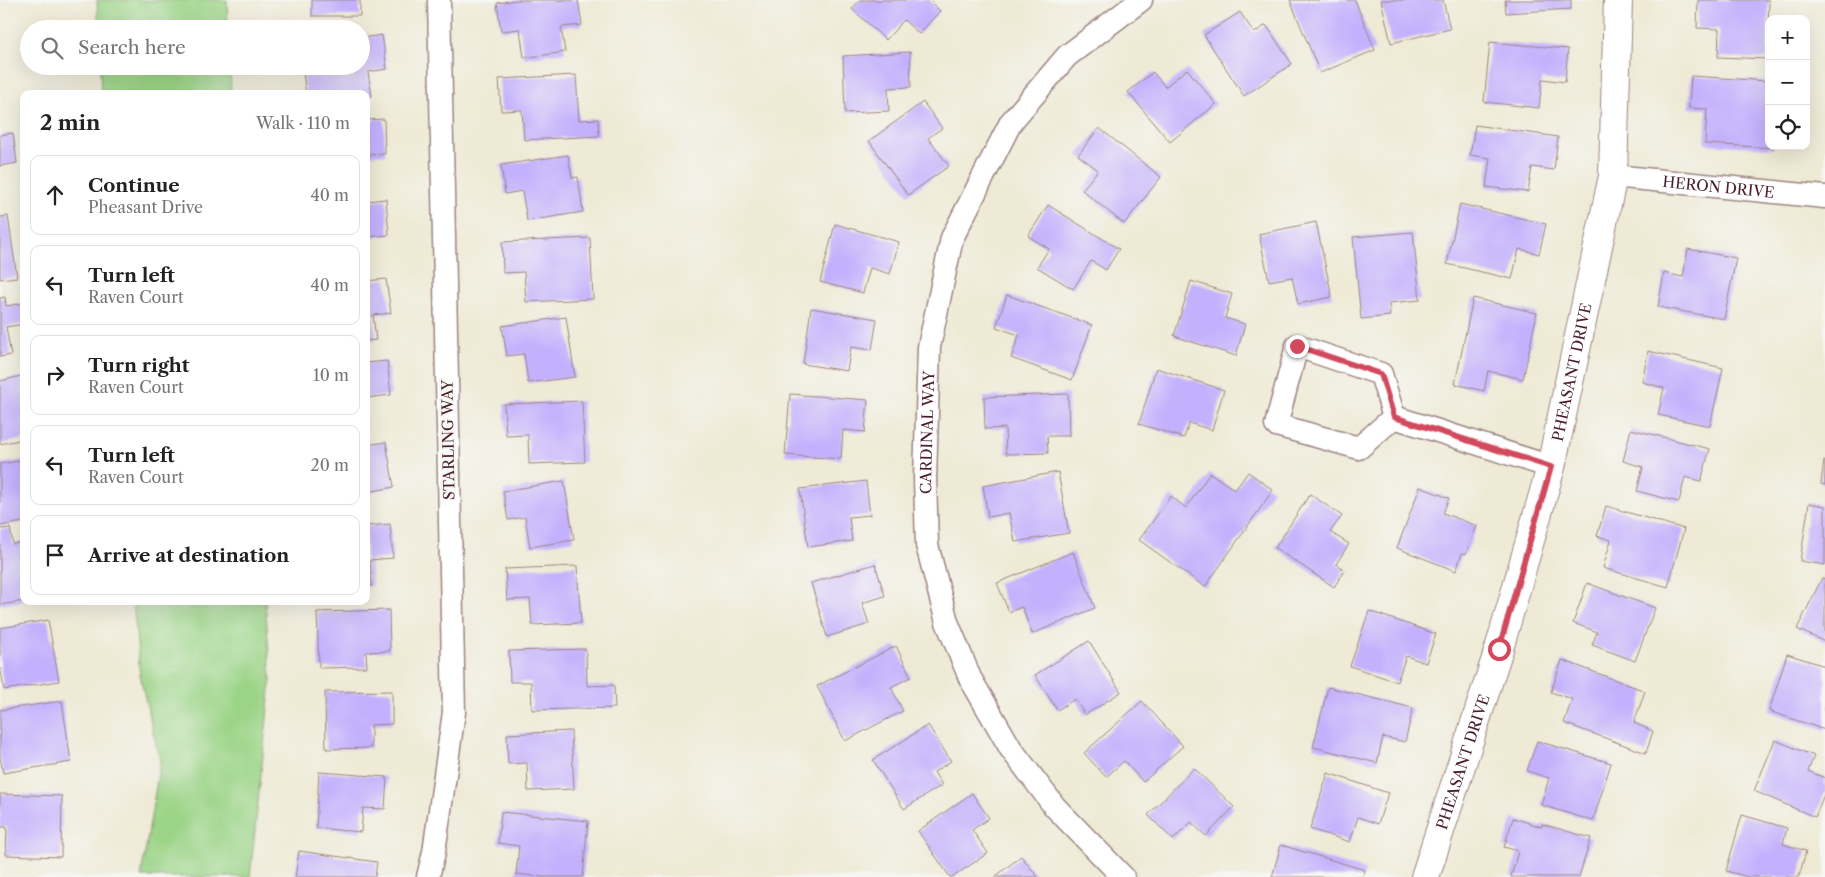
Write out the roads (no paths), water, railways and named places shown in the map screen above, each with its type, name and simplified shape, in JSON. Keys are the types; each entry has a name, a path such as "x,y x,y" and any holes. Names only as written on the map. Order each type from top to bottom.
{"street":[{"name":"STARLING WAY","path":"428,877 434,852 454,712 439,0"},
{"name":"CARDINAL WAY","path":"1123,877 1055,807 1012,749 970,678 947,622 927,545 925,479 929,347 952,238 1011,122 1067,56 1141,0"},
{"name":"PHEASANT DRIVE","path":"1425,877 1499,649 1551,467 1614,176 1618,0"},
{"name":"HERON DRIVE","path":"1614,176 1825,197"},
{"path":"1297,346 1381,374 1394,417 1359,448 1276,426 1297,346"},
{"path":"1394,417 1551,467"}]}
